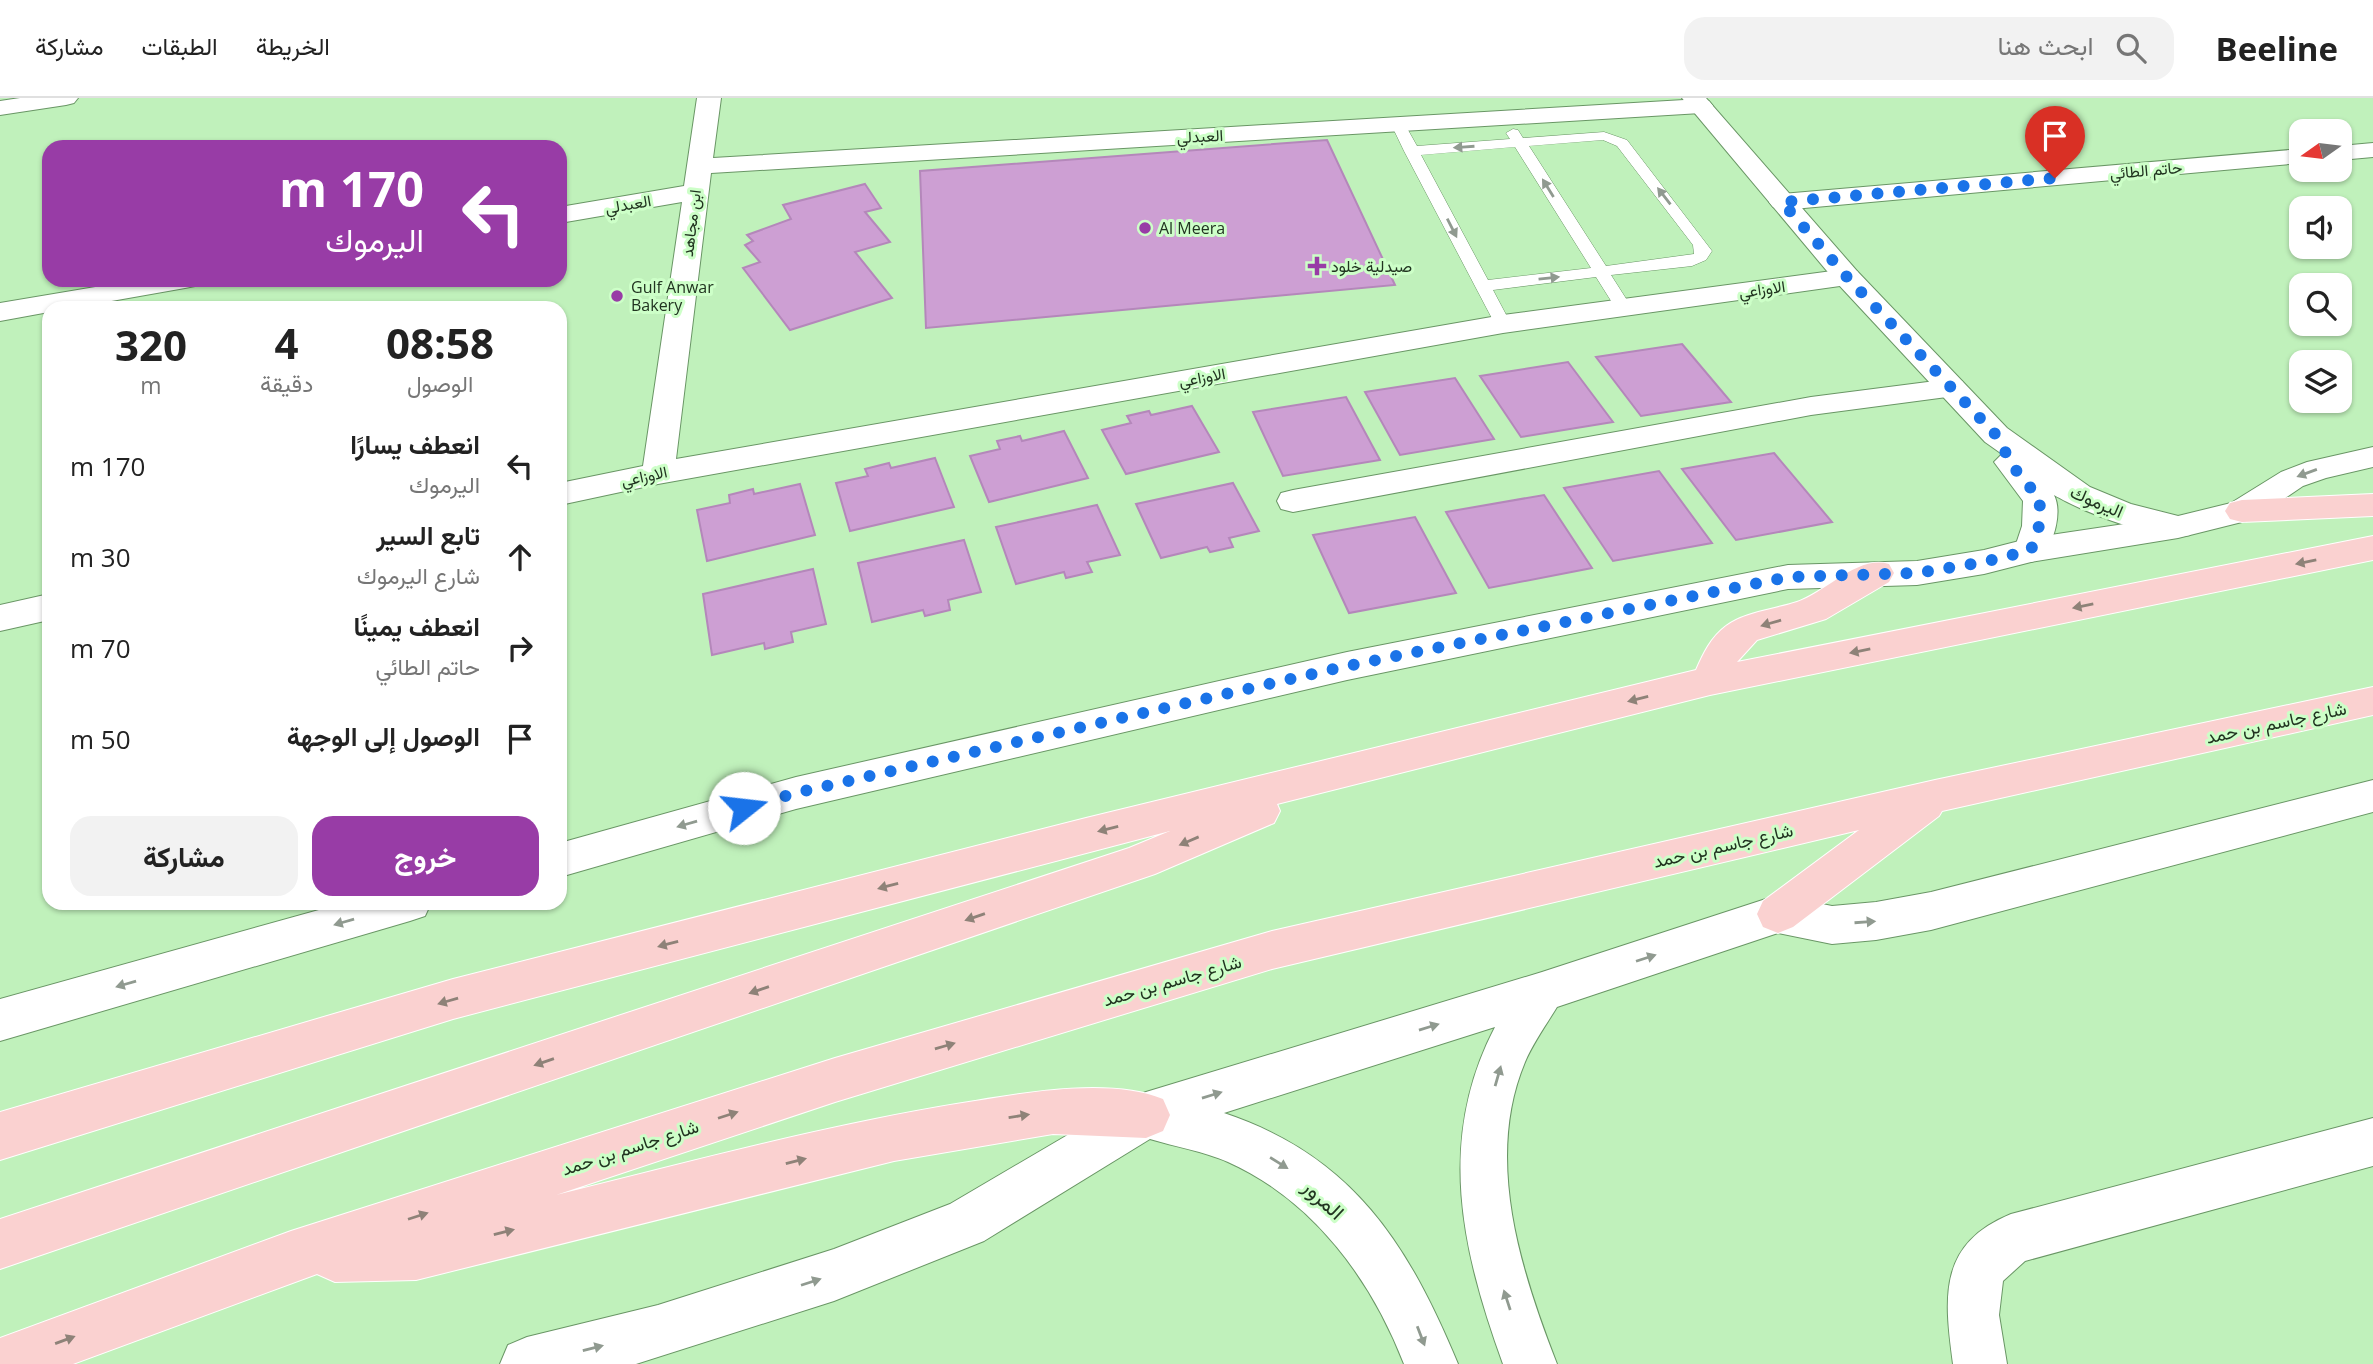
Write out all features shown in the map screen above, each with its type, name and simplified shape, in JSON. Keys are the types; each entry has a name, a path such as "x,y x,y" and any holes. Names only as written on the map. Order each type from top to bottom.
{"main road":[{"path":"2242,511 2373,505"},
{"path":"0,1136 453,999 1086,835 1710,681 2373,548"},
{"path":"1710,681 1719,657 1732,639 1744,631 1832,601 1877,573"},
{"name":"شارع جاسم بن حمد","path":"1,1364 291,1257 884,1064 1272,950 1935,796 2373,701"},
{"path":"0,1244 1140,862 1365,767"},
{"path":"1778,914 1935,796"},
{"path":"291,1257 416,1254 894,1137 1053,1111 1146,1115"}],"street":[{"path":"0,108 66,98"},
{"name":"ابن مجاهد","path":"657,473 709,98"},
{"path":"1697,102 1847,277 1996,435 2014,468 2040,499 2039,526 2031,550"},
{"name":"العبدلي","path":"567,213 697,179 1697,102"},
{"path":"2352,152 2373,150"},
{"name":"حاتم الطائي","path":"1782,202 2289,157"},
{"name":"الاوزاعي","path":"567,492 657,473 1503,324 1847,277"},
{"path":"64,301 145,287"},
{"path":"0,312 42,305"},
{"path":"1293,501 1811,406 1951,388"},
{"name":"اليرموك","path":"1996,435 2087,500 2129,515 2178,527"},
{"path":"567,858 796,793 1347,666 1788,577 1917,573 1984,562 2031,550 2178,527 2242,511 2292,479 2318,469 2373,457"},
{"path":"0,618 42,609"},
{"path":"527,1364 659,1332 834,1275 966,1223 1146,1115 1542,992 1778,914 1832,925 1876,922 1931,911 2373,796"},
{"path":"0,1020 385,910"},
{"path":"1530,1364 1501,1281 1485,1202 1483,1165 1486,1129 1497,1074 1510,1042 1542,992"},
{"name":"المرور","path":"1146,1115 1237,1142 1268,1156 1325,1196 1381,1261 1418,1327 1432,1364"},
{"path":"1980,1364 1973,1315 1978,1268 2011,1240 2373,1142"}],"lane":[{"path":"1503,118 1624,308"},
{"path":"1398,124 1503,324"},
{"path":"1411,151 1604,136 1622,143 1704,251 1692,261 1482,286"}],"building":[{"name":"Al Meera","path":"1327,140 1395,285 926,328 920,171"},
{"path":"865,184 881,208 865,212 890,242 855,252 892,298 790,330 743,268 760,262 745,245 753,241 747,235 791,219 783,205"},
{"path":"1682,344 1731,402 1641,416 1596,357"},
{"path":"1568,362 1613,422 1521,437 1480,376"},
{"path":"1455,378 1494,439 1400,455 1365,392"},
{"path":"1346,397 1380,460 1283,476 1253,412"},
{"path":"1192,406 1219,452 1126,474 1102,430 1131,423 1127,416 1149,411 1151,415"},
{"path":"1064,431 1088,478 989,502 970,456 1000,449 997,441 1020,436 1022,441"},
{"path":"1774,453 1832,522 1736,540 1682,469"},
{"path":"935,458 954,507 850,531 836,483 868,476 865,469 889,463 891,468"},
{"path":"1659,471 1712,543 1613,561 1564,488"},
{"path":"1233,483 1259,531 1229,538 1233,547 1210,552 1207,547 1161,558 1136,504"},
{"path":"800,484 815,535 707,561 697,510 730,503 729,495 753,489 754,494"},
{"path":"1544,495 1592,568 1489,588 1446,512"},
{"path":"1097,505 1120,555 1087,562 1092,572 1066,578 1064,572 1016,584 996,527"},
{"path":"1415,517 1456,593 1349,613 1313,535"},
{"path":"964,540 981,592 948,600 950,610 925,616 923,610 872,622 858,563"},
{"path":"813,569 826,624 791,632 793,642 765,649 764,643 712,655 703,594"}],"place":[{"name":"Al Meera","path":"1145,228"},
{"name":"صيدلية خلود","path":"1317,266"},
{"name":"Gulf Anwar Bakery","path":"617,296"}],"route":[{"path":"744,808 796,793 1347,666 1736,587 1811,575 1917,573 1984,562 2031,550 2039,526 2042,507 2040,499 2014,468 1996,435 1847,277 1782,202 2055,178"}]}
